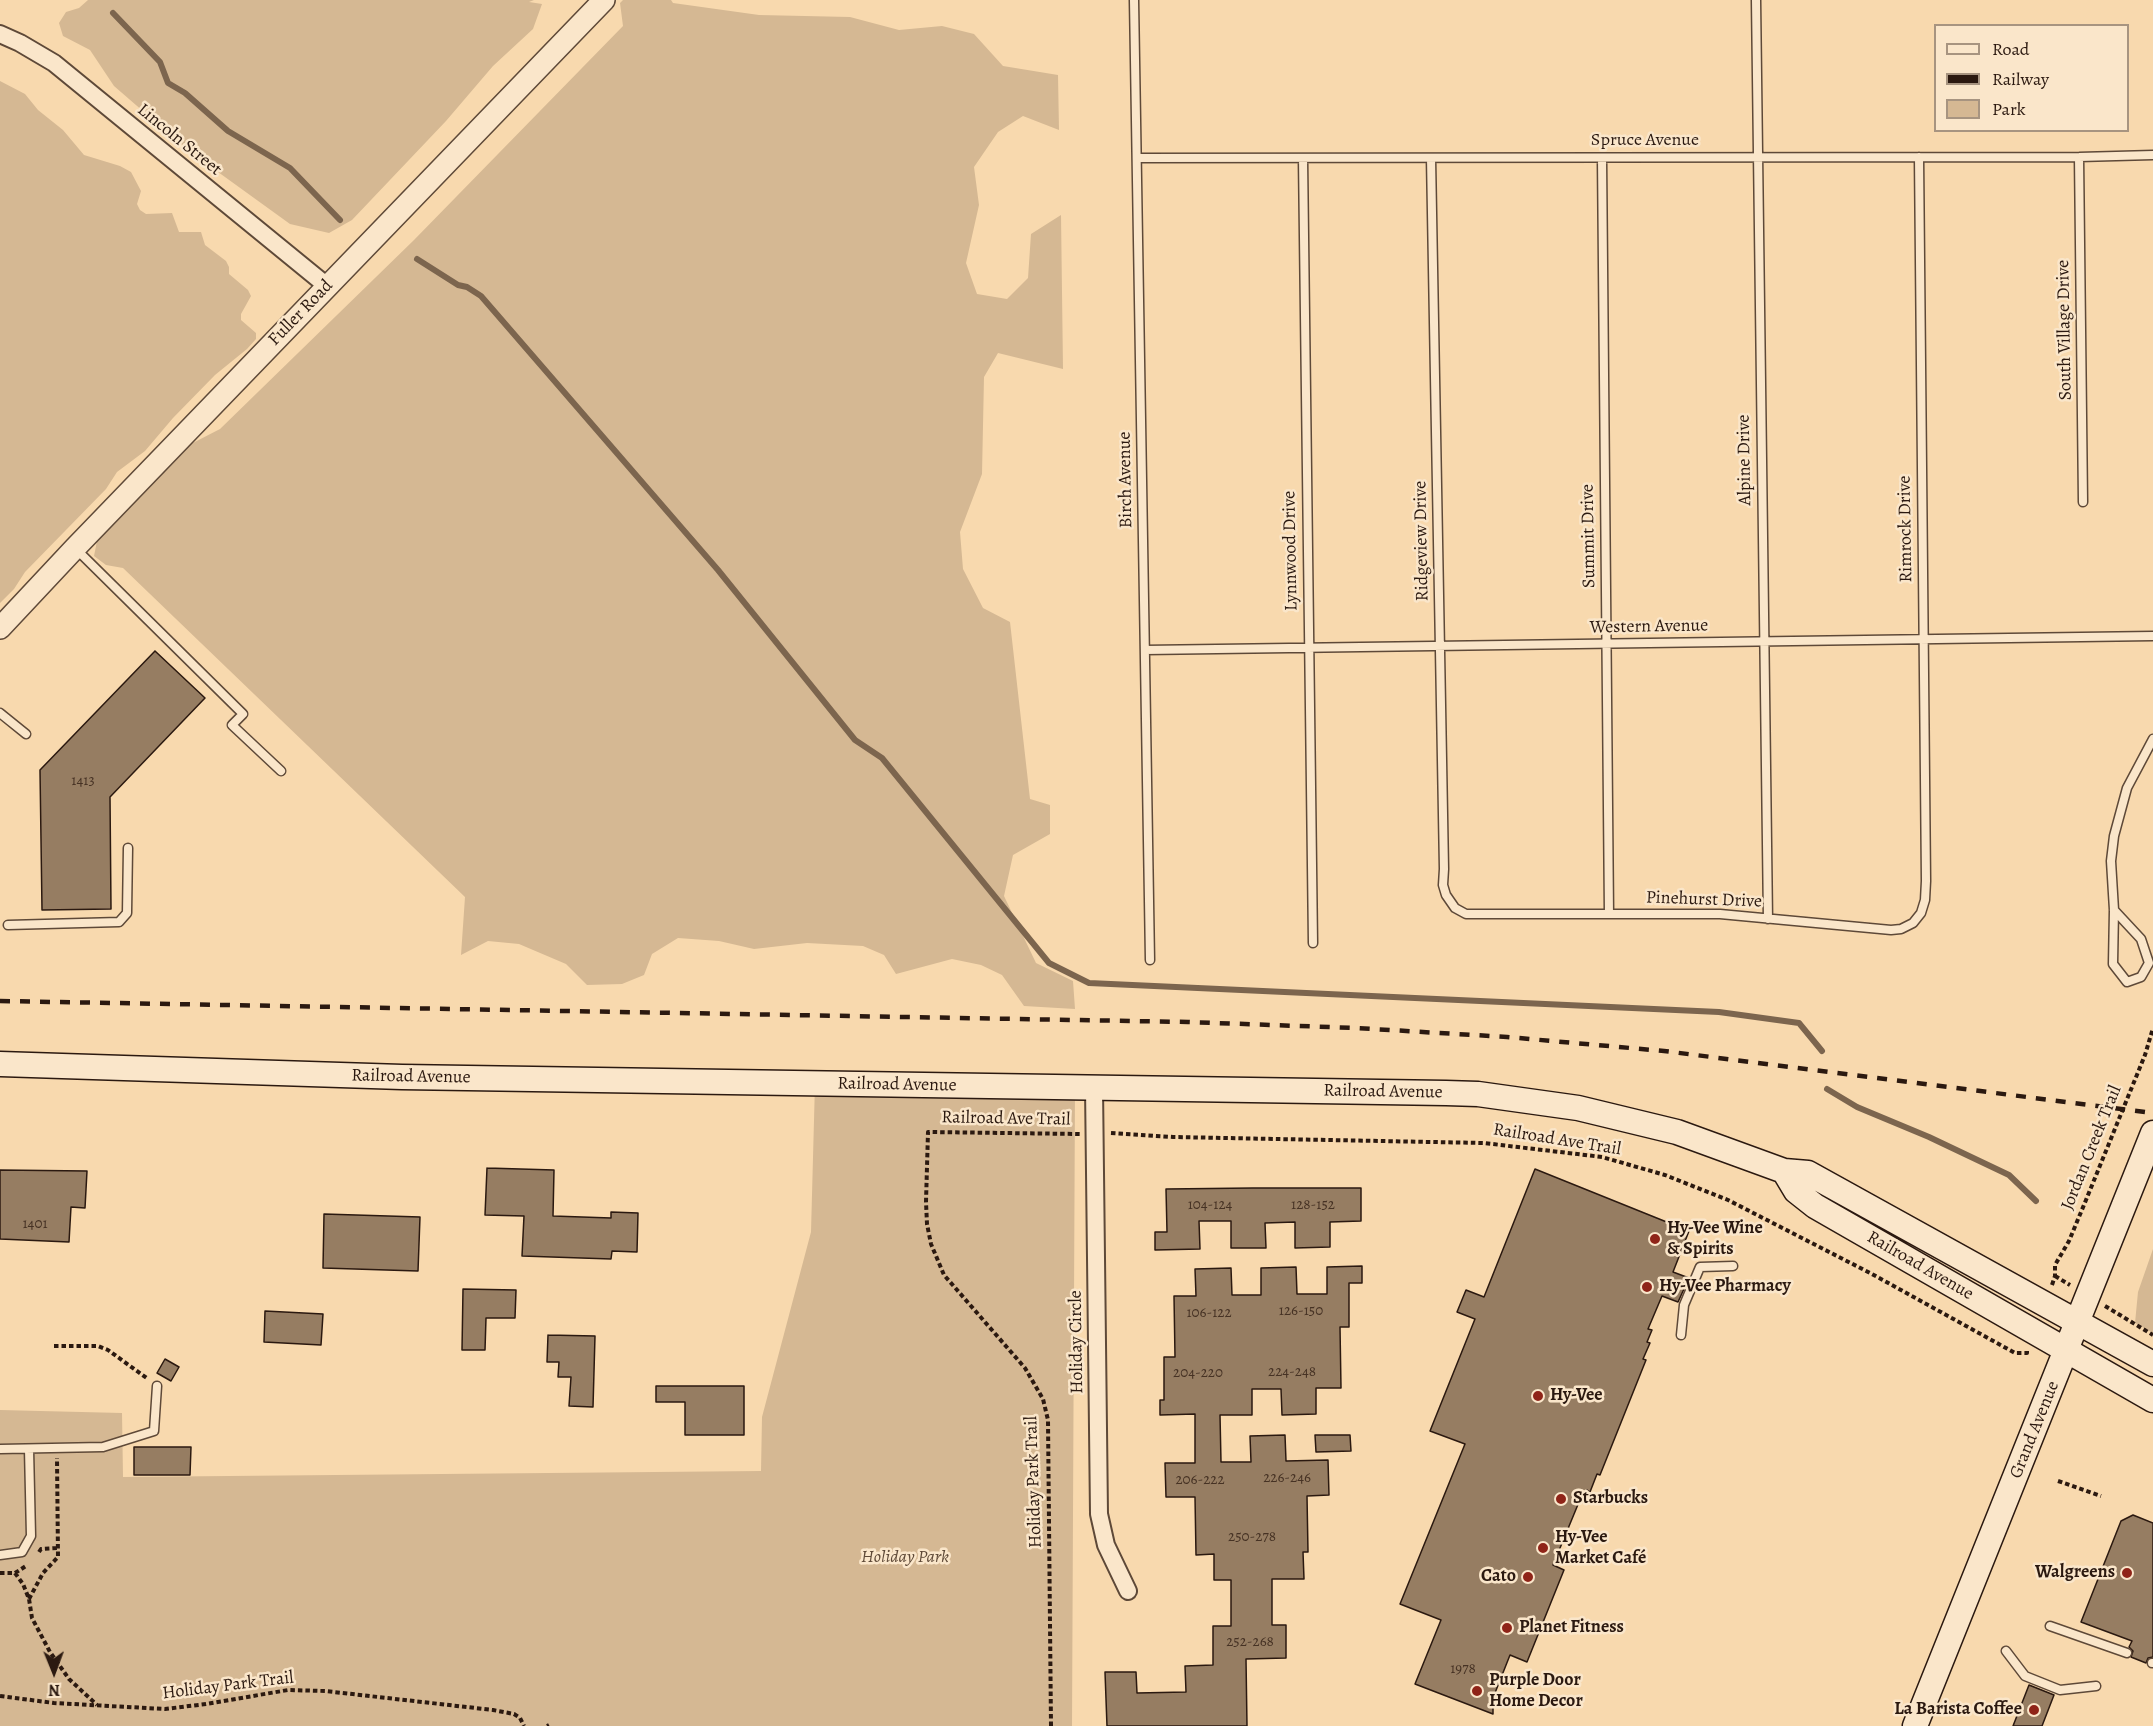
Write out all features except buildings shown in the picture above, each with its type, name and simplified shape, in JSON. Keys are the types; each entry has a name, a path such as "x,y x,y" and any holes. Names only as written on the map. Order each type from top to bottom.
{"main road":[{"name":"Railroad Avenue","path":"0,1064 270,1074 1478,1094 1578,1108 1677,1132 1784,1171 1808,1173 2153,1364"},
{"name":"Grand Avenue","path":"1915,1726 2153,1133"},
{"name":"Railroad Avenue","path":"1784,1171 1796,1191 1815,1206 2153,1400"}],"street":[{"name":"Fuller Road","path":"0,628 604,0"},
{"name":"Lincoln Street","path":"0,34 54,63 327,286"},
{"name":"Holiday Circle","path":"1094,1087 1099,1514 1106,1545 1128,1591"}],"lane":[{"name":"Birch Avenue","path":"1134,0 1150,960"},
{"name":"Alpine Drive","path":"1756,0 1768,919"},
{"name":"Spruce Avenue","path":"1137,158 1758,158 2153,155"},
{"name":"Rimrock Drive","path":"1919,157 1925,900"},
{"name":"South Village Drive","path":"2079,157 2083,502"},
{"name":"Lynnwood Drive","path":"1303,158 1313,944"},
{"name":"Ridgeview Drive","path":"1431,158 1443,885 1446,896 1455,908 1466,915"},
{"name":"Summit Drive","path":"1602,158 1610,914"},
{"path":"75,548 243,714 232,725 281,771"},
{"name":"Western Avenue","path":"1145,651 2153,636"},
{"path":"0,713 26,734"},
{"path":"2114,910 2141,939 2149,963 2141,977 2127,982 2113,964 2114,910 2111,861 2114,836 2127,788 2153,739"},
{"path":"8,925 119,922 127,914 128,848"},
{"name":"Pinehurst Drive","path":"1466,915 1720,914 1891,930 1913,923 1921,913 1925,900"},
{"path":"1681,1335 1684,1305 1700,1267 1733,1266"},
{"path":"0,1449 103,1448 154,1431 157,1386"},
{"path":"0,1555 22,1552 31,1536 29,1449"},
{"path":"2050,1626 2127,1653"},
{"path":"2006,1651 2025,1676 2060,1690 2096,1686"}],"path":[{"name":"Jordan Creek Trail","path":"2055,1276 2055,1265 2069,1241 2086,1200 2145,1055 2153,1028"},
{"name":"Railroad Ave Trail","path":"928,1132 1083,1134"},
{"name":"Holiday Park Trail","path":"928,1132 926,1202 930,1244 944,1275 1025,1368 1043,1399 1048,1420 1051,1726"},
{"name":"Railroad Ave Trail","path":"1110,1133 1173,1137 1484,1143 1602,1157 1665,1175 1728,1200 1872,1274 2015,1353 2026,1353"},
{"path":"2114,1311 2153,1335"},
{"path":"54,1346 98,1346 108,1350 157,1386"},
{"path":"29,1599 43,1573 58,1557 57,1448"},
{"path":"2058,1481 2101,1496"},
{"path":"15,1573 23,1584 33,1618 50,1652 69,1679 97,1706"},
{"name":"Holiday Park Trail","path":"0,1696 97,1706 175,1708 288,1690 307,1690 493,1710 514,1714 520,1718 524,1726"}],"green space":[{"path":"88,0 534,0 529,2 542,4 533,29 493,66 446,121 352,220 329,233 290,224 189,151 114,86 90,50 63,36 59,23 66,12 79,8"},
{"path":"623,0 671,0 673,3 759,15 850,17 899,30 942,26 974,34 1003,66 1058,75 1059,130 1023,116 998,132 974,167 979,205 966,263 977,294 1007,299 1028,278 1031,234 1061,215 1063,369 998,353 984,377 982,474 960,532 963,569 983,608 1010,622 1030,799 1050,805 1050,834 1013,855 1004,896 1036,963 1073,981 1075,1009 1024,1006 1002,975 981,965 952,959 896,974 884,955 863,946 807,943 754,949 719,941 678,938 652,954 644,975 622,984 587,985 566,964 519,944 488,941 461,955 465,897 123,568 106,565 94,556 98,536 187,446 220,429 414,240 623,26 620,3"},
{"path":"0,81 25,94 38,110 63,130 84,155 120,166 131,172 141,191 137,204 140,210 146,214 172,213 179,232 201,232 205,245 226,261 229,274 248,290 251,296 241,314 241,320 256,333 256,339 215,375 145,451 117,472 106,489 25,572 14,589 0,603"},
{"name":"Holiday Park","path":"815,1083 1075,1087 1072,1726 0,1726 0,1410 122,1413 123,1477 761,1471 762,1417 811,1232"},
{"path":"2153,1249 2153,1333 2135,1323 2138,1292"}],"waterway":[{"path":"113,13 160,62 168,83 185,93 228,131 290,168 340,220"},
{"path":"417,259 458,285 467,287 481,296 718,570 855,740 882,758 1049,963 1089,983 1719,1012 1799,1023 1822,1051"},
{"path":"1827,1089 1857,1107 1929,1137 2009,1175 2036,1201"}],"railway":[{"path":"0,1001 1188,1022 1356,1028 1507,1037 1664,1051 2153,1113"}],"place":[{"name":"Hy-Vee Wine & Spirits","path":"1655,1239"},
{"name":"Hy-Vee Pharmacy","path":"1647,1287"},
{"name":"Hy-Vee","path":"1538,1396"},
{"name":"Starbucks","path":"1561,1499"},
{"name":"Hy-Vee Market Café","path":"1543,1548"},
{"name":"Walgreens","path":"2127,1573"},
{"name":"Cato","path":"1528,1577"},
{"name":"Planet Fitness","path":"1507,1628"},
{"name":"Purple Door Home Decor","path":"1477,1691"},
{"name":"La Barista Coffee","path":"2034,1710"}]}
